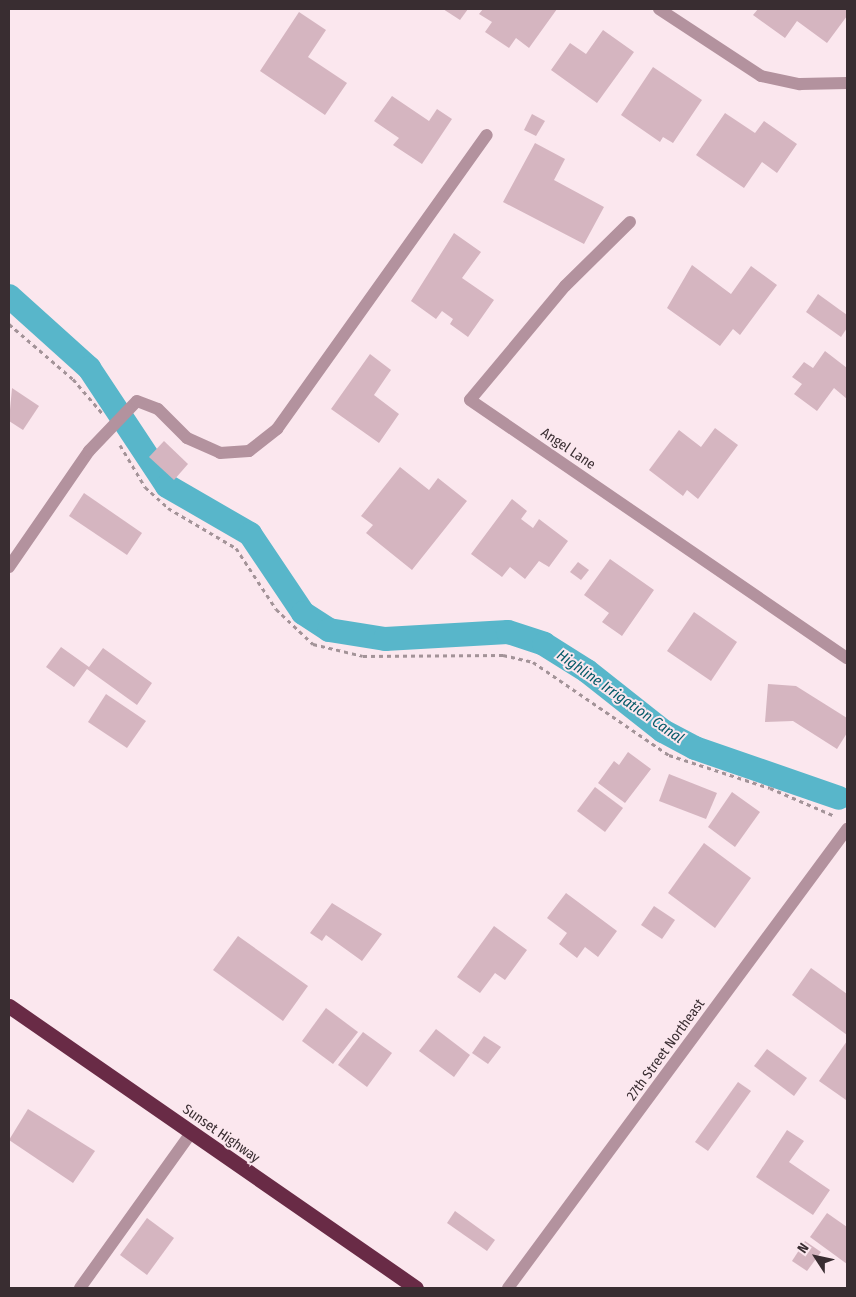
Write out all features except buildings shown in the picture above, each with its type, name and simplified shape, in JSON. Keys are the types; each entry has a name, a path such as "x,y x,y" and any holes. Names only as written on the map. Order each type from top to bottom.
{"highway":[{"name":"Sunset Highway","path":"9,1006 416,1288"}],"street":[{"path":"658,9 762,76 800,84 847,83"},
{"path":"9,566 111,426 137,401 158,409 187,438 220,452 249,451 277,429 488,135"},
{"name":"Angel Lane","path":"630,222 565,286 470,400 847,658"},
{"name":"27th Street Northeast","path":"508,1288 847,829"},
{"path":"80,1288 191,1133"}],"path":[{"path":"9,324 73,379 111,426 145,488 168,508 236,548 276,609 313,644 363,656 503,655 533,662 669,755 770,788 839,817"}],"waterway":[{"name":"Highline Irrigation Canal","path":"9,296 89,368 167,486 250,534 303,613 329,630 385,639 508,632 544,644 587,671 663,731 695,748 839,798"}]}
